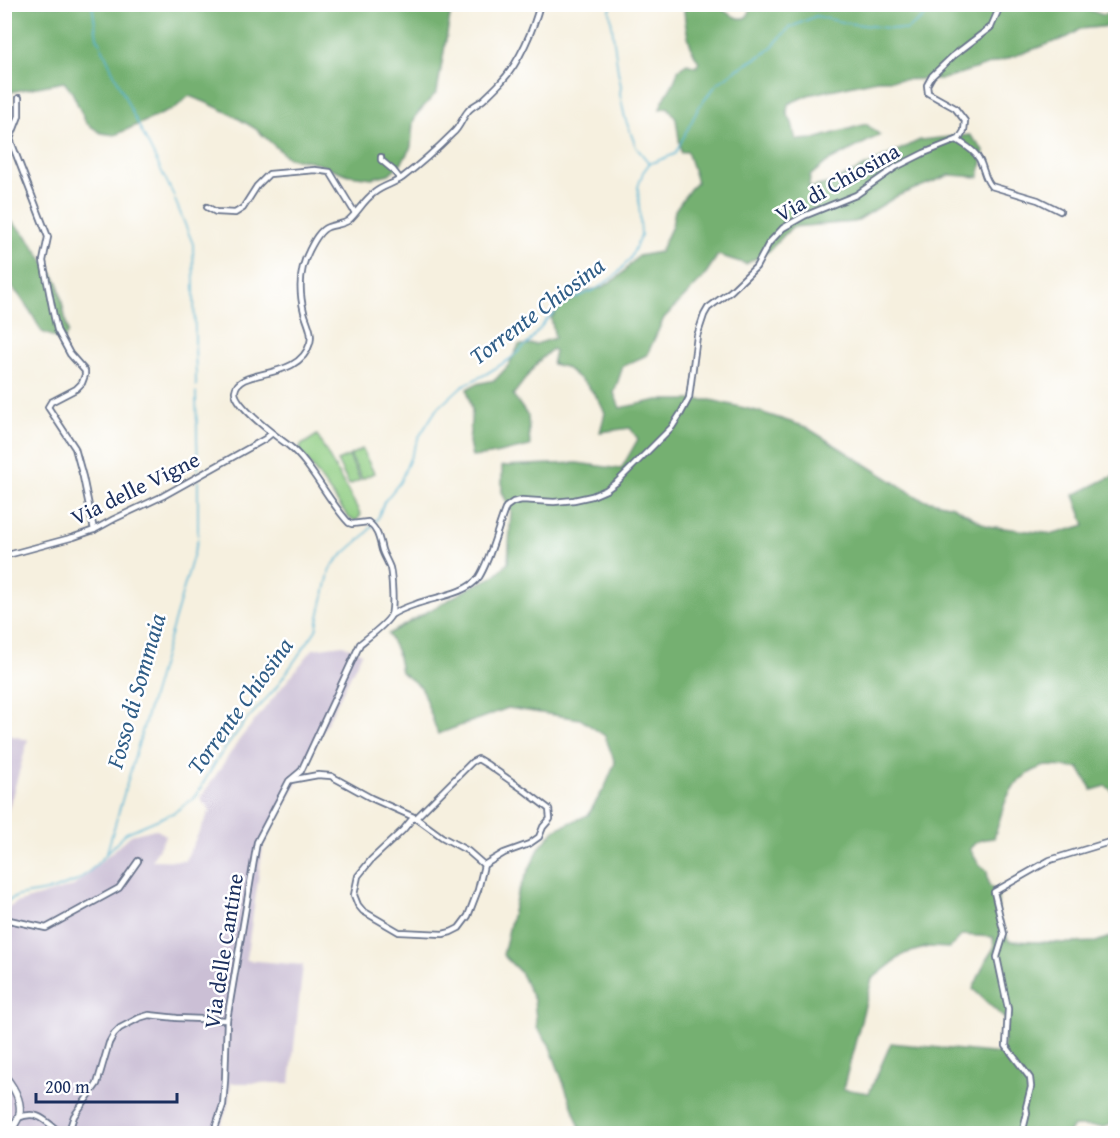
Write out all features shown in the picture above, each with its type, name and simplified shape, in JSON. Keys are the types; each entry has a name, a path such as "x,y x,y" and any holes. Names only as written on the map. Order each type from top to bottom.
{"main road":[{"path":"4,1075 17,1096 19,1109 18,1118 9,1133"}],"street":[{"path":"391,615 390,570 374,527 369,522 352,525 349,523 290,446 271,434 235,397 235,388 249,377 271,374 292,366 305,352 311,338 304,312 300,279 308,252 320,232 326,227 343,224 349,220 371,195 400,179 455,131 468,111 504,80 515,64 536,23 540,4"},
{"path":"1001,4 991,27 953,56 932,76 927,85 928,93 955,108 965,121 964,131 957,140 976,155 991,186 1038,200 1060,211"},
{"path":"19,98 19,116 10,139 48,237 43,261 60,336 70,354 85,371 82,383 76,389 51,402 48,407 75,448 94,530"},
{"name":"Via di Chiosina","path":"391,615 400,609 468,588 478,579 506,507 513,502 574,500 592,496 617,482 672,427 689,398 698,336 708,308 731,291 756,267 769,243 783,228 814,212 856,195 896,167 957,140"},
{"path":"381,157 381,160 400,179"},
{"path":"207,207 216,212 235,213 243,208 257,186 269,174 315,170 330,172 355,213"},
{"name":"Via delle Vigne","path":"4,556 94,530 210,471 271,434"},
{"name":"Via delle Cantine","path":"213,1134 223,1105 227,1020 257,842 289,780 301,771 360,644 391,615"},
{"path":"478,759 549,809 550,819 543,827 539,837 529,844 504,853 484,864 478,890 468,916 459,928 443,934 399,932 363,911 354,895 358,876 370,860 412,819 416,818 453,779 478,759"},
{"path":"289,780 318,775 331,776 371,798 416,818 442,837 468,851 484,864"},
{"path":"1022,1134 1031,1087 1030,1078 1006,1046 1008,1009 997,957 1004,934 994,892 1050,860 1116,840"},
{"path":"4,923 9,921 46,928 119,888 138,861"},
{"path":"68,1134 74,1116 97,1084 109,1043 120,1028 148,1015 227,1020"},
{"path":"18,1118 31,1114 37,1115 62,1134"}],"shaded area":[{"path":"343,645 362,653 263,846 246,960 303,965 290,1083 231,1083 228,1105 218,1133 5,1133 4,911 16,903 74,886 131,835 155,829 166,835 152,860 185,861 210,810 200,799 239,740 313,649"},
{"path":"4,734 28,740 5,822"}],"green space":[{"path":"687,4 717,5 737,18 745,18 752,4 1072,4 1103,15 1115,9 1115,19 1111,21 1110,26 1080,29 1068,37 943,79 877,80 808,95 788,104 787,113 796,140 814,139 866,124 880,135 827,162 810,176 809,188 830,183 920,140 970,135 984,151 979,177 950,175 897,196 855,222 792,227 769,251 746,264 718,255 703,278 664,318 647,355 623,366 614,393 620,408 658,400 711,400 757,411 806,427 921,499 953,506 987,526 1054,534 1085,525 1074,495 1115,476 1115,793 1106,786 1092,790 1079,768 1041,767 1023,777 1010,792 994,838 978,842 970,849 978,863 987,871 989,885 998,894 998,919 1009,941 1096,942 1115,935 1115,1122 1105,1127 1073,1126 1068,1134 582,1133 549,1044 537,1028 534,1000 520,972 503,955 517,894 540,847 556,829 588,815 605,787 615,763 605,736 580,719 508,708 438,734 421,687 401,672 397,652 388,634 493,577 508,563 511,511 502,492 502,466 577,463 621,469 638,439 630,428 600,432 605,413 598,399 587,385 565,367 552,364 555,351 552,349 538,362 513,395 528,416 530,446 472,457 469,442 472,410 467,389 476,384 495,380 508,366 519,345 536,344 555,338 551,318 561,306 589,290 601,288 620,276 638,256 660,252 672,226 675,210 697,182 687,151 681,153 676,119 668,107 660,109 678,70 687,64 696,67 699,62 692,50 684,6","holes":["962,935 993,937 994,948 973,989 1006,1020 1002,1054 891,1043 869,1093 843,1089 872,979 904,954 928,947 950,948"]},
{"path":"5,5 452,5 437,92 417,114 413,123 411,147 402,162 389,174 372,178 349,175 310,161 288,158 256,129 229,113 189,96 175,108 115,135 101,133 86,123 72,92 64,82 5,93"},
{"path":"4,215 26,235 58,282 68,332 63,341 42,332 19,295 5,280"},
{"path":"317,435 361,515 356,521 349,518 299,449"},
{"path":"362,449 374,473 362,479 350,455"},
{"path":"349,456 360,480 349,485 337,461"}],"waterway":[{"name":"Fosso di Sommaia","path":"92,4 97,37 174,196"},
{"path":"612,4 610,11 625,118 636,147 649,163"},
{"name":"Torrente Chiosina","path":"4,903 18,896 52,890 77,881 92,869 126,833 175,812 195,797 218,758 244,723 275,689 316,630 330,569 366,534 378,518 384,502 400,482 419,437 436,410 462,386 510,359 528,343 549,317 570,300 596,289 617,274 630,259 641,235 638,187 643,172 649,164 675,154 699,107 717,84 767,52 789,28 816,16 846,23 906,30 931,12 932,4"},
{"name":"Fosso di Sommaia","path":"175,200 193,244 196,386"},
{"name":"Fosso di Sommaia","path":"196,392 198,473"},
{"name":"Fosso di Sommaia","path":"198,480 198,536"},
{"name":"Fosso di Sommaia","path":"107,852 198,539"}]}
